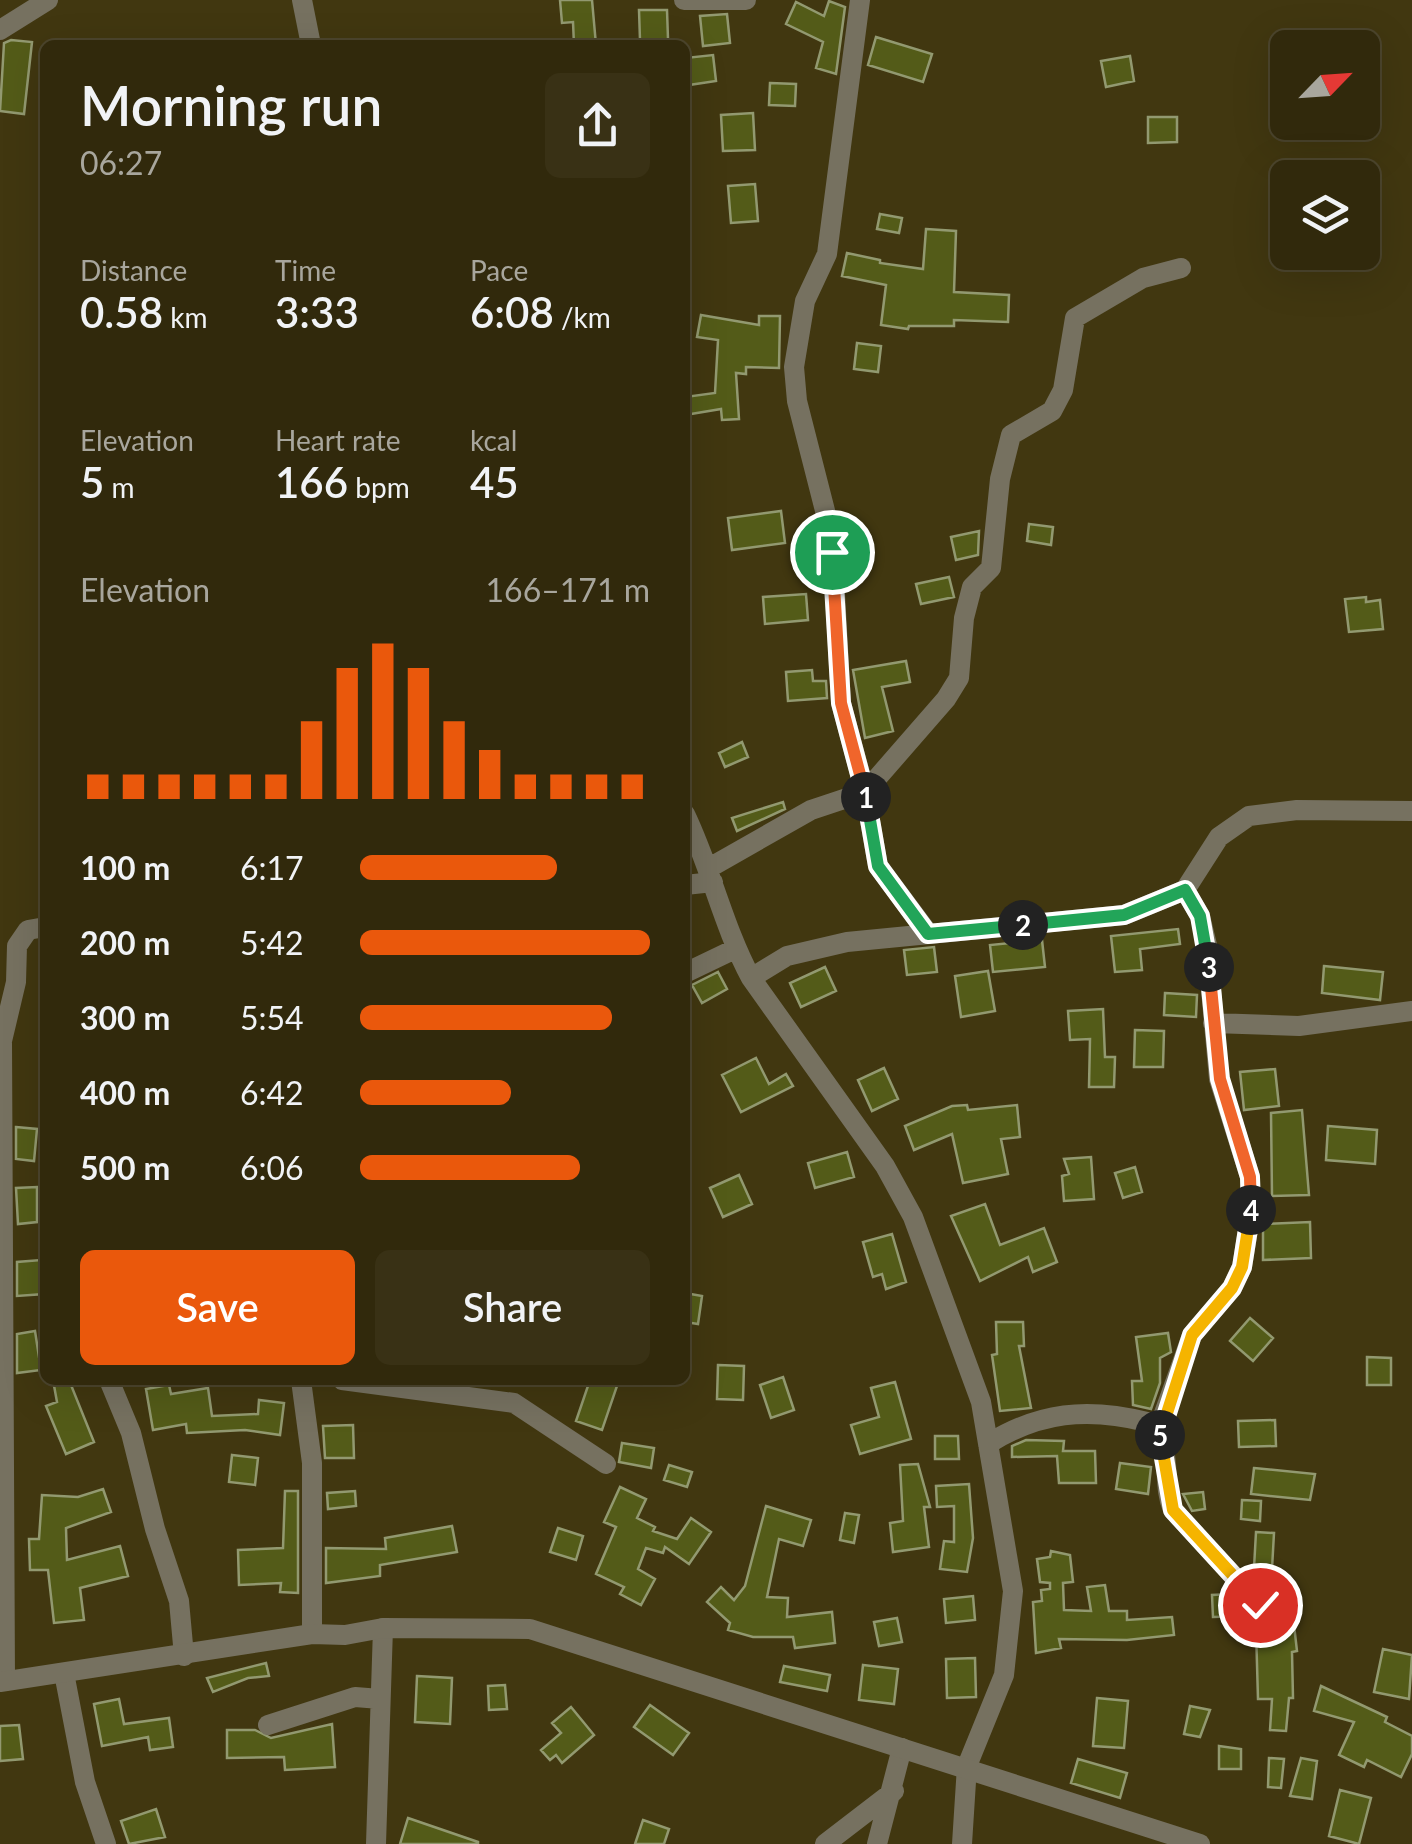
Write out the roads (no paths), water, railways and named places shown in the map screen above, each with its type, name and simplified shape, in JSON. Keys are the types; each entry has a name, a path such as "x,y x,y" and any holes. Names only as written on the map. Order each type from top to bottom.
{"street":[{"path":"0,30 48,0"},
{"path":"302,0 310,40"},
{"path":"684,0 746,0"},
{"path":"844,0 860,0 827,254 805,301 794,367 797,400 832,538 841,703 866,792 878,866 928,934"},
{"path":"690,883 711,875 810,810 866,792 946,699 958,678 964,618 972,587 990,568 1000,479 1011,435 1052,410 1063,390 1075,318 1142,278 1181,268"},
{"path":"751,978 787,956 846,942 1124,915 1185,890 1220,837 1249,816 1297,810 1412,811"},
{"path":"690,826 735,949 751,978 885,1166 912,1218 970,1370 988,1444 1014,1591 1004,1675 966,1766 962,1844"},
{"path":"1185,890 1200,916 1207,945 1220,1079 1250,1177 1247,1244 1232,1288 1192,1335 1158,1430 1173,1510 1260,1605"},
{"path":"40,928 28,930 17,946 16,982 2,1041 2,1682 312,1634 345,1635 382,1628 530,1629 1200,1844"},
{"path":"690,971 735,949"},
{"path":"1213,1023 1299,1026 1412,1011"},
{"path":"117,1385 154,1529 180,1601 184,1656"},
{"path":"302,1385 312,1463 312,1634"},
{"path":"381,1385 514,1402 606,1464"},
{"path":"988,1444 1021,1423 1046,1416 1130,1418 1158,1430"},
{"path":"376,1844 382,1628"},
{"path":"64,1673 86,1782 106,1844"},
{"path":"268,1725 355,1697 380,1699"},
{"path":"877,1844 894,1791 902,1748"},
{"path":"825,1844 894,1791"}]}
